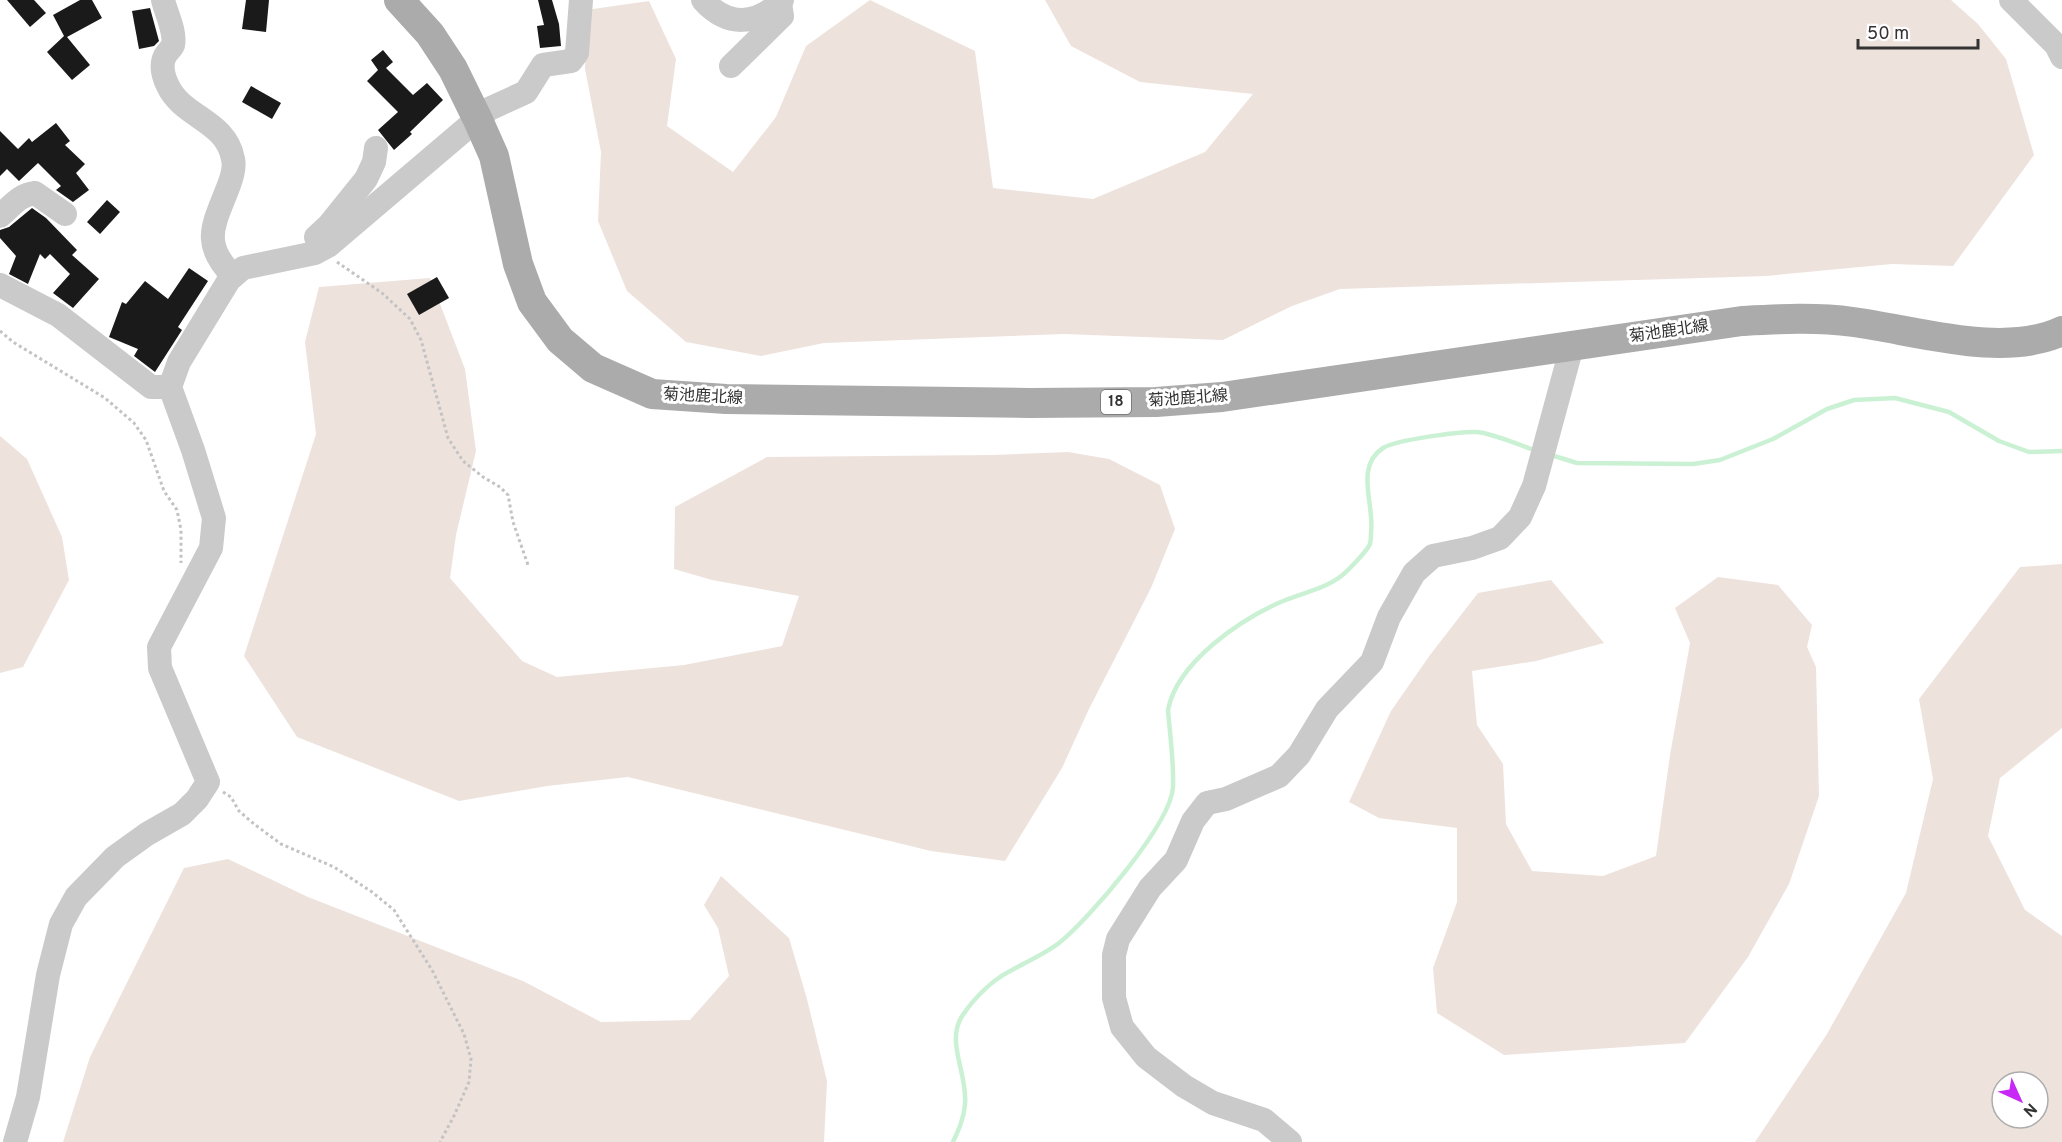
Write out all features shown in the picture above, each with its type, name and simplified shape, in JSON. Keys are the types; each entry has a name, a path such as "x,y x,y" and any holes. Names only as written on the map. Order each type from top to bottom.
{"main road":[{"name":"菊池鹿北線","path":"399,0 430,34 453,69 494,156 518,264 532,302 560,340 593,368 652,394 726,399 1029,403 1156,402 1222,397 1742,321 1812,318 1854,322 1950,339 2011,343 2036,340 2062,331"}],"street":[{"path":"163,0 173,45 164,57 161,67 167,85 182,104 222,134 228,142 234,160 232,176 211,234 215,253 220,263 233,276"},
{"path":"15,1142 28,1097 48,975 61,924 76,897 115,857 147,834 182,814 197,799 208,782 160,668 159,658 159,647 211,548 214,518 194,450 170,387 179,362 229,280 243,268 315,253 489,109 526,92 543,64 571,61 577,53 581,0"},
{"path":"703,0 712,11 724,18 740,21 754,18 781,1 782,16 731,66"},
{"path":"2011,0 2056,45 2062,57"},
{"path":"321,249 315,242 316,236 329,225 366,179 374,162 376,148"},
{"path":"0,216 18,199 26,194 35,193 65,214"},
{"path":"0,285 58,315 151,387 170,387"},
{"path":"1290,1142 1264,1120 1213,1103 1184,1086 1146,1057 1122,1027 1114,998 1114,955 1118,939 1150,888 1176,860 1193,821 1207,803 1226,799 1279,776 1299,756 1327,709 1372,662 1389,617 1414,573 1433,556 1472,548 1500,538 1520,517 1534,486 1572,346"}],"path":[{"path":"321,249 382,293 410,320 421,340 448,438 463,461 508,495 513,522 528,565"},
{"path":"0,331 13,342 105,398 134,423 146,440 164,491 177,510 181,530 180,562 185,574 195,578"},
{"path":"208,782 231,797 239,811 281,844 334,867 372,892 394,910 407,930 432,969 464,1034 471,1059 469,1082 440,1142"}],"shaded area":[{"path":"870,0 975,51 993,188 1093,199 1205,152 1253,94 1140,82 1071,46 1045,0 1951,0 1978,24 2006,59 2034,155 1953,266 1892,264 1766,276 1340,289 1292,306 1223,340 1064,334 824,343 761,356 686,342 627,291 598,221 601,152 585,69 586,10 649,1 676,59 667,126 733,172 776,117 806,46"},
{"path":"430,278 465,369 476,451 456,535 450,578 522,661 557,677 684,665 782,646 799,596 712,580 674,569 675,507 767,457 1068,452 1109,459 1160,485 1175,529 1151,588 1089,709 1062,768 1005,861 931,851 628,777 547,786 459,801 297,737 244,656 316,434 305,342 319,287"},
{"path":"0,436 27,459 62,537 69,580 23,667 0,673"},
{"path":"2062,564 2062,728 2000,778 1988,836 2025,910 2062,936 2062,1142 1755,1142 1827,1034 1906,893 1933,779 1919,699 2020,567"},
{"path":"1718,577 1778,585 1812,625 1807,647 1816,667 1819,796 1789,884 1748,957 1685,1043 1504,1055 1437,1013 1433,968 1457,902 1457,828 1379,818 1349,802 1391,711 1430,655 1478,593 1551,580 1604,643 1536,661 1472,671 1477,725 1503,764 1506,824 1532,871 1603,876 1656,856 1670,755 1690,643 1675,608"},
{"path":"228,859 308,897 523,981 601,1022 690,1020 729,976 718,928 704,905 721,876 789,938 827,1081 824,1142 63,1142 90,1057 184,868"}],"building":[{"path":"7,0 34,0 46,13 30,27"},
{"path":"80,0 92,0 102,18 67,37 90,65 72,80 47,52 64,36 53,15"},
{"path":"246,0 269,0 266,32 242,29"},
{"path":"538,0 552,0 559,24 561,46 540,48 537,26 544,25"},
{"path":"150,8 159,41 154,46 139,49 132,11"},
{"path":"383,50 393,62 386,68 413,95 427,83 443,100 394,150 378,130 398,112 367,81 378,70 371,60"},
{"path":"251,86 281,103 272,119 242,102"},
{"path":"56,123 70,141 65,145 85,164 76,173 89,190 73,202 56,190 61,186 38,163 19,181 7,169 0,176 0,131 18,149 29,138 32,142"},
{"path":"107,200 120,212 100,234 87,222"},
{"path":"32,208 46,218 77,250 72,255 99,279 73,308 53,293 70,274 50,254 45,259 40,254 28,284 9,274 16,256 0,238 0,230 9,227"},
{"path":"189,268 208,281 178,327 182,330 155,372 134,356 138,349 109,337 122,302 126,304 145,281 168,299"},
{"path":"437,277 449,298 419,315 407,294"}],"waterway":[{"path":"1551,455 1577,463 1693,464 1720,460 1773,439 1827,409 1854,400 1895,398 1949,412 1999,441 2029,452 2062,451"},
{"path":"953,1142 965,1104 965,1092 956,1045 959,1022 972,1003 991,984 1052,948 1072,931 1108,893 1159,824 1169,803 1173,787 1168,710 1174,692 1197,659 1213,644 1266,609 1334,581 1362,555 1371,540 1369,465 1374,456 1383,448 1428,437 1477,432 1499,437 1537,451"}]}
